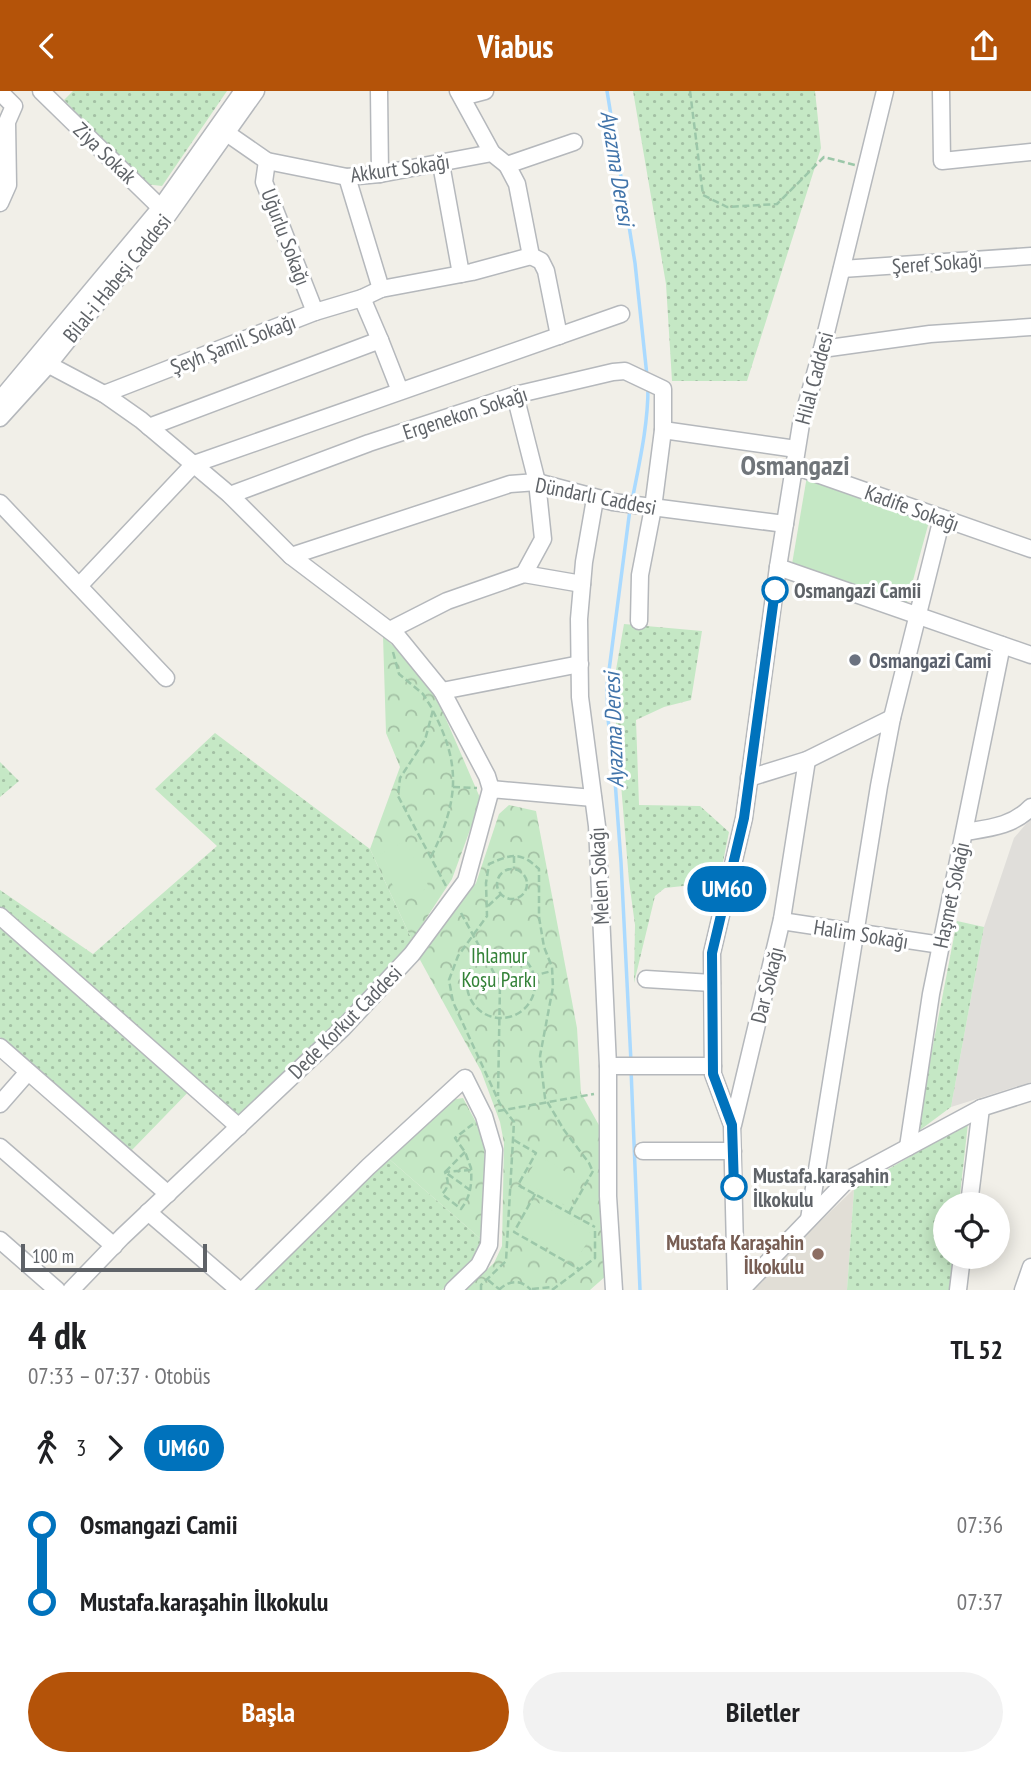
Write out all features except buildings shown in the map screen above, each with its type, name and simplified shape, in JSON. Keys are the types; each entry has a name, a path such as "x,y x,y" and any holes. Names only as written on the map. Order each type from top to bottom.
{"street":[{"name":"Ziya Sokak","path":"41,91 164,211"},
{"name":"Bilal-i Habeşi Caddesi","path":"0,418 6,393 42,361 164,211 222,129 243,91"},
{"name":"Bilal-i Habeşi Caddesi","path":"222,129 256,91"},
{"path":"379,91 380,174"},
{"path":"485,91 460,94 492,153 507,165 517,184 531,256 541,261 546,271 559,336"},
{"name":"Hilal Caddesi","path":"738,1290 732,1125 713,1074 712,953 744,818 796,449 885,91"},
{"path":"940,91 942,161 1031,152"},
{"path":"0,92 14,106 7,122 8,185 0,203"},
{"name":"Akkurt Sokağı","path":"222,129 267,161 346,177 380,174 492,153"},
{"path":"507,165 574,142"},
{"name":"Uğurlu Sokağı","path":"267,161 264,182 315,312"},
{"path":"441,163 461,274"},
{"path":"346,177 381,289"},
{"name":"Şeref Sokağı","path":"842,269 1031,255"},
{"name":"Şeyh Şamil Sokağı","path":"104,394 381,289 461,274 531,256"},
{"path":"362,298 400,391"},
{"path":"79,586 194,464 621,314"},
{"path":"822,349 930,334 1031,327"},
{"path":"149,427 380,340"},
{"path":"42,361 104,394 149,427 230,495 291,556 395,635 443,691 487,776 491,789 593,798"},
{"name":"Ergenekon Sokağı","path":"230,495 369,443 515,395 625,371 663,389 663,430 638,505 639,621"},
{"path":"515,395 537,482 543,540 524,574"},
{"path":"663,430 796,449"},
{"name":"Kadife Sokağı","path":"794,466 1031,549"},
{"name":"Dündarlı Caddesi","path":"291,556 510,484 537,482 595,499 785,524"},
{"name":"Melen Sokağı","path":"595,499 579,619 580,697 623,1066 608,1196 614,1290"},
{"path":"0,503 166,678"},
{"path":"809,1219 879,786 916,615 942,518"},
{"path":"778,567 1031,655"},
{"path":"395,635 447,601 524,574 582,583"},
{"name":"Haşmet Sokağı","path":"908,1147 931,994 1002,645"},
{"path":"443,691 580,664"},
{"path":"749,778 807,760 892,718"},
{"name":"Dar Sokağı","path":"732,1125 782,919 807,760"},
{"name":"Dede Korkut Caddesi","path":"71,1290 114,1245 369,1000 412,954 466,881 491,789"},
{"path":"965,832 1000,827 1022,817 1031,807"},
{"path":"0,916 239,1127"},
{"name":"Halim Sokağı","path":"782,919 856,934 941,945"},
{"path":"646,979 712,983"},
{"path":"0,1047 168,1194"},
{"path":"623,1066 713,1066"},
{"path":"0,1104 28,1072"},
{"path":"148,1212 241,1290 465,1078 484,1116 494,1150 489,1245 479,1265 453,1290"},
{"path":"738,1290 847,1180 981,1108 1031,1092"},
{"path":"970,1192 981,1108"},
{"path":"0,1147 114,1245"},
{"path":"643,1151 733,1151"},
{"path":"0,1240 57,1290"},
{"path":"1023,1290 1031,1267"},
{"path":"958,1290 961,1269"}],"path":[{"path":"690,91 703,195 727,207 777,204 824,157 867,168"},
{"path":"395,635 393,653 399,674 423,694 443,730 453,759 449,813 431,857"},
{"path":"433,710 425,740 400,778 398,796 500,984 498,1099"},
{"path":"453,787 491,789"},
{"path":"481,1290 481,1285 506,1261 514,1122 498,1099 453,1002 449,980 458,956 487,916 486,883 489,864 509,855 527,858 539,869 540,917 553,987 540,1056 545,1098 564,1131 593,1171 593,1182"},
{"path":"514,856 514,869"},
{"path":"514,869 520,870 527,877 526,892 512,899 501,894 497,887 499,877 506,870 514,869"},
{"path":"487,907 501,894"},
{"path":"504,949 514,952 530,965 535,975 533,996 528,1006 520,1013 500,1019 481,1013 469,997 466,988 470,968 483,954 504,949"},
{"path":"500,984 552,971"},
{"path":"513,1139 536,1153 518,1185 595,1227"},
{"path":"465,1151 445,1173 470,1190"},
{"path":"569,1213 593,1171"},
{"path":"535,1194 514,1232 579,1269"},
{"path":"487,1279 499,1290 509,1282 521,1282 531,1290 553,1289 595,1258 594,1216"}],"shaded area":[{"path":"1031,818 1031,1082 951,1107 984,927 1014,838"},
{"name":"Mustafa Karaşahin İlkokulu","path":"854,1189 847,1290 752,1290 769,1270"}],"green space":[{"path":"73,91 227,91 162,186 145,184 64,100"},
{"path":"633,91 815,91 821,148 747,381 672,381 666,284"},
{"path":"807,476 930,518 906,606 791,570"},
{"path":"624,624 702,631 691,700 664,707 636,720 639,805 700,806 729,832 719,882 665,888 655,896 634,983 635,925 613,687"},
{"name":"Ihlamur Koşu Parkı","path":"383,636 419,671 439,703 481,800 452,879 412,940 370,849 400,767 386,733"},
{"path":"215,733 370,849 412,940 386,974 237,1117 196,1084 131,1151 0,1037 0,890 93,954 217,846 155,789"},
{"path":"0,762 19,781 0,797"},
{"name":"Ihlamur Koşu Parkı","path":"509,805 536,811 577,1028 581,1093 600,1127 607,1275 590,1290 465,1290 494,1263 502,1246 504,1143 500,1122 481,1071 419,958 476,883 499,814"},
{"path":"405,841 429,887 402,902 377,856"},
{"path":"957,921 984,927 951,1107 916,1133"},
{"path":"463,1098 485,1139 482,1240 388,1158 450,1100"},
{"path":"968,1123 960,1192 933,1192 933,1269 952,1269 949,1290 847,1290 854,1189"},
{"path":"539,1156 583,1182 568,1207 524,1181"},
{"path":"388,1158 482,1240 476,1258 442,1290 250,1290"},
{"path":"535,1201 592,1234 575,1263 518,1231"}],"waterway":[{"name":"Ayazma Deresi","path":"607,91 635,263 647,376"},
{"name":"Ayazma Deresi","path":"632,501 645,431 648,388"},
{"name":"Ayazma Deresi","path":"630,509 607,686 621,862 631,1062"},
{"name":"Ayazma Deresi","path":"631,1069 640,1290"}],"bus line":[{"name":"UM60","path":"734,1187 732,1125 713,1074 712,953 744,818 775,590"}],"place":[{"name":"Osmangazi Camii","path":"775,590"},
{"name":"Osmangazi Cami","path":"855,660"},
{"name":"Mustafa.karaşahin İlkokulu","path":"734,1187"},
{"name":"Mustafa Karaşahin İlkokulu","path":"818,1254"}],"district":[{"name":"Osmangazi","path":"795,464"}]}
